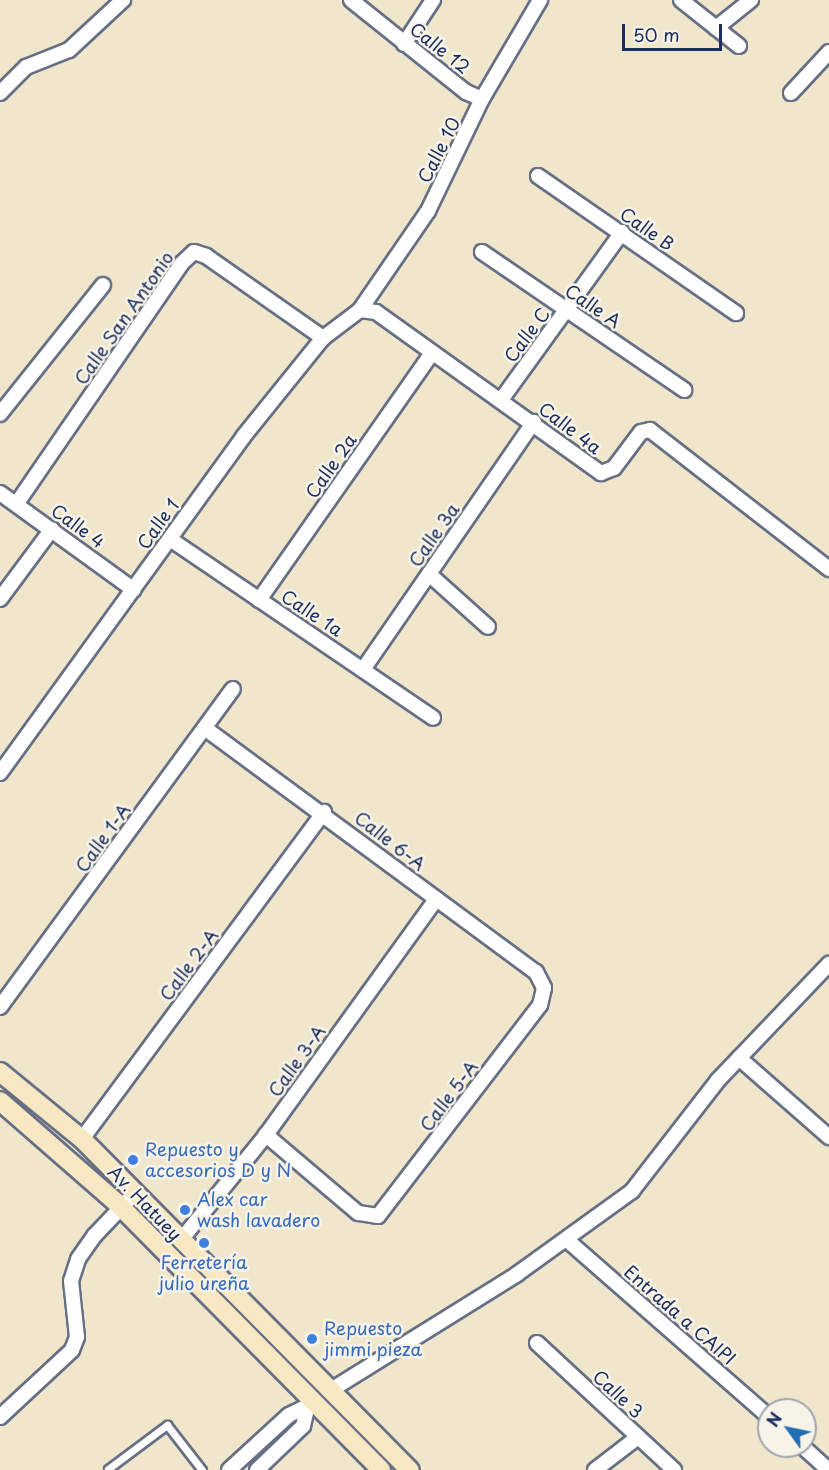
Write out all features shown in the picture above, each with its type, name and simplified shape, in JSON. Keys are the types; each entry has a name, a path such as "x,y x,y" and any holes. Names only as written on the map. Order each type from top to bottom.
{"main road":[{"name":"Av. Hatuey","path":"0,1072 82,1139 410,1470"},
{"name":"Av. Hatuey","path":"0,1101 63,1152 121,1208 311,1406 381,1470"}],"street":[{"path":"0,93 26,67 69,50 123,0"},
{"name":"Calle 12","path":"351,0 404,44 482,99"},
{"path":"404,44 433,0"},
{"name":"Calle 10","path":"360,310 428,211 482,99 540,0"},
{"path":"681,0 739,46"},
{"path":"716,28 751,0"},
{"path":"791,93 829,52"},
{"name":"Calle B","path":"538,176 736,313"},
{"name":"Calle C","path":"501,400 568,311 621,232"},
{"name":"Calle San Antonio","path":"16,503 182,263 194,252 206,256 323,338"},
{"name":"Calle A","path":"482,252 684,390"},
{"path":"0,414 103,285"},
{"name":"Calle 1","path":"0,773 243,437 323,338 360,310"},
{"name":"Calle 4a","path":"360,310 376,312 534,422 596,470 606,473 614,468 641,432 650,430 829,570"},
{"name":"Calle 2a","path":"259,600 432,353"},
{"name":"Calle 3a","path":"364,668 534,422"},
{"name":"Calle 4","path":"0,493 134,590"},
{"path":"0,599 52,529"},
{"name":"Calle 1a","path":"170,539 364,668 433,718"},
{"path":"429,574 488,627"},
{"name":"Calle 1-A","path":"0,1007 206,729 233,689"},
{"name":"Calle 6-A","path":"206,729 324,812 436,899 536,972 544,988"},
{"name":"Calle 2-A","path":"82,1139 324,812"},
{"name":"Calle 3-A","path":"181,1240 266,1135 436,899"},
{"path":"331,1390 567,1240 632,1191 739,1058 829,964"},
{"name":"Calle 5-A","path":"266,1135 358,1213 372,1218 384,1210 540,1005 544,988"},
{"path":"739,1058 829,1137"},
{"path":"0,1417 72,1350 77,1337 71,1281 78,1259 135,1193"},
{"name":"Entrada a CAIPI","path":"567,1240 757,1406"},
{"name":"Calle 3","path":"537,1343 674,1470"},
{"path":"229,1470 289,1415 311,1406"},
{"path":"257,1470 303,1426 311,1406"},
{"path":"595,1470 638,1437"},
{"path":"816,1458 829,1470"}],"lane":[{"path":"108,1469 167,1425 202,1470"}],"place":[{"name":"Repuesto y accesorios D y N","path":"133,1160"},
{"name":"Alex car wash lavadero","path":"185,1210"},
{"name":"Ferretería julio ureña","path":"204,1243"},
{"name":"Repuesto jimmi pieza","path":"312,1339"}]}
